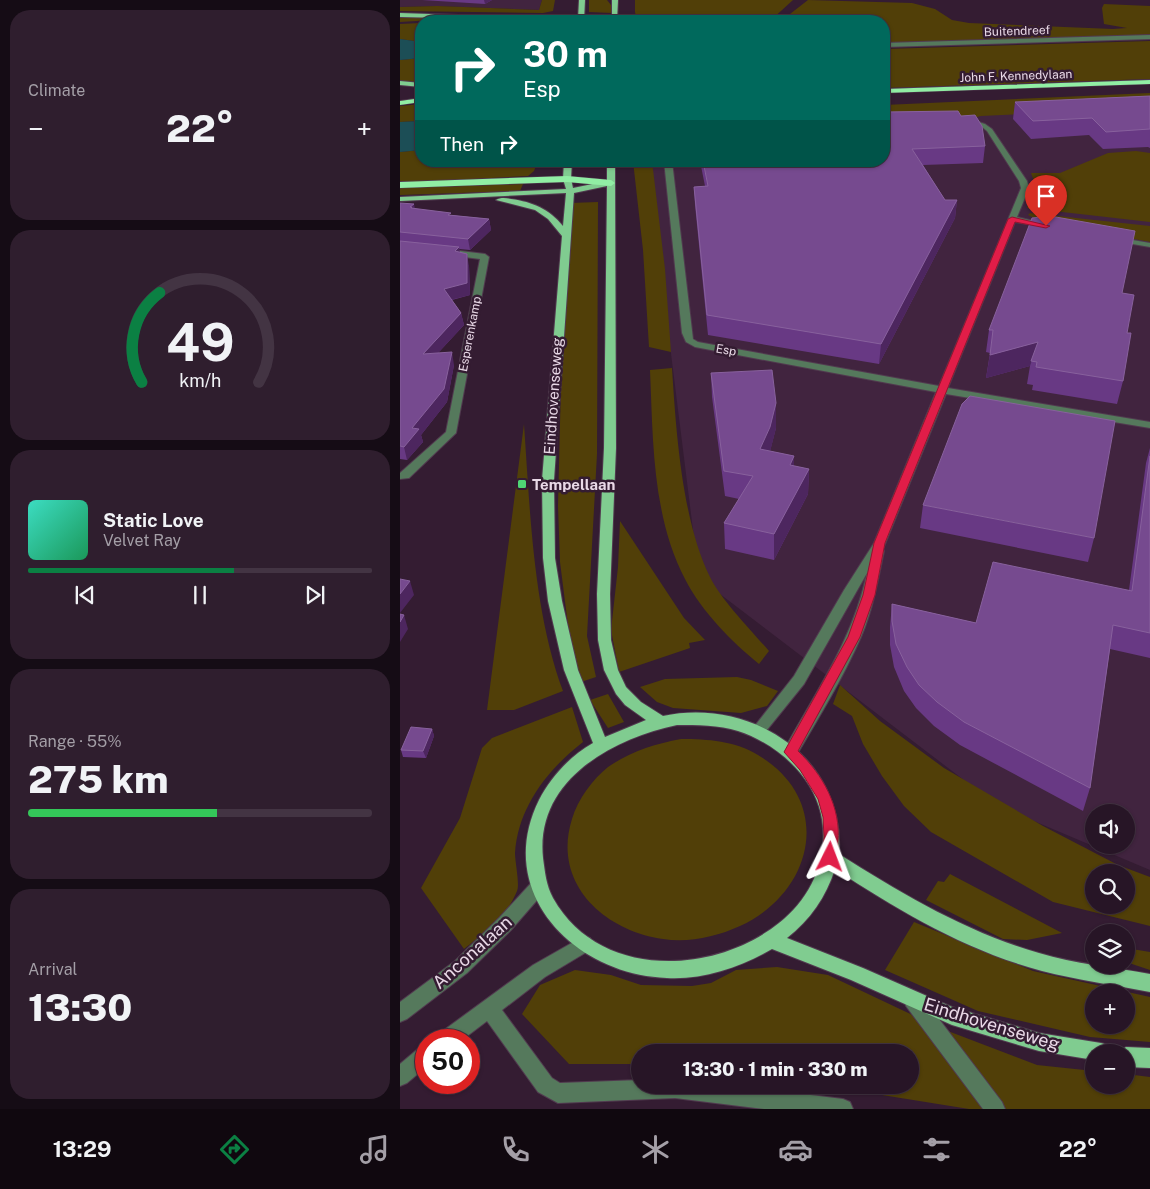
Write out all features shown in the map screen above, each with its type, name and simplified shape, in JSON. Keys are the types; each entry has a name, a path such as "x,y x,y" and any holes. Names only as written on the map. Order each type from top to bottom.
{"highway":[{"name":"John F. Kennedylaan","path":"890,91 1150,82"},
{"path":"400,98 415,99"},
{"path":"400,103 415,100"},
{"path":"400,185 566,179 611,183"}],"main road":[{"path":"581,15 582,0"},
{"path":"614,15 615,0"},
{"path":"400,15 446,15"},
{"path":"400,83 415,84"},
{"path":"400,88 415,89"},
{"name":"Eindhovenseweg","path":"567,167 566,179 570,191 565,234 548,480 549,558 554,601 571,670 601,744"},
{"path":"611,167 610,448 606,488 604,632 607,658 618,685 633,704 660,722"},
{"path":"400,199 570,191 611,183"},
{"path":"466,197 504,200 536,207 554,218 565,234"},
{"path":"694,719 710,720 726,722 757,732 791,752 805,766 825,799 830,817 832,837 830,857 823,880 810,902 793,922 771,940 750,952 727,961 676,970 627,964 604,955 584,944 556,918 539,886 534,866 533,845 544,805 554,787 583,756 601,744 629,730 660,722 694,719"},
{"path":"830,857 901,902 969,936 1041,962 1150,983"},
{"name":"Eindhovenseweg","path":"771,940 857,974 952,1016 1039,1042 1085,1049"},
{"path":"1135,1057 1150,1058"}],"street":[{"name":"Buitendreef","path":"890,44 1150,38"},
{"path":"791,752 820,703 854,637 869,595 880,543 1025,188 1023,181 990,130 983,125 969,120 960,120"},
{"name":"Esp","path":"669,167 689,340 695,344 942,390 1150,425"},
{"path":"1012,219 1058,228"},
{"path":"1113,238 1150,245"},
{"name":"Esperenkamp","path":"402,478 451,433 484,266 485,257 444,252"},
{"path":"757,732 799,680 850,590 880,543"},
{"name":"Anconalaan","path":"400,1014 461,967 505,924 539,886"},
{"path":"462,1029 539,971 584,944"},
{"name":"Eindhovenseweg","path":"913,1000 995,1109"},
{"path":"490,1008 545,1085 558,1093 675,1088 843,1109"},
{"path":"400,1076 415,1064"}],"shaded area":[{"path":"400,0 542,0 539,10 437,6 400,7"},
{"path":"542,0 555,0 553,11 543,13 400,11 400,7 437,6 539,10"},
{"path":"589,0 607,0 611,5 612,13 589,12"},
{"path":"635,0 793,0 777,15 636,15"},
{"path":"808,0 912,3 935,9 952,20 969,23 1113,29 1127,28 1104,24 1102,8 1104,4 1150,6 1150,35 890,43 890,15 789,15"},
{"path":"400,16 415,16 415,21 400,22"},
{"path":"415,23 415,41 400,39 400,24"},
{"path":"400,39 415,41 415,59 400,60"},
{"path":"1150,41 1150,79 890,88 890,49"},
{"path":"415,59 415,82 400,81 400,60"},
{"path":"1150,93 1150,108 981,116 973,118 890,117 890,105"},
{"path":"1150,103 1150,870 1112,854 1135,854 1135,804 1085,804 1085,843 998,806 699,578 648,167 890,167 890,111"},
{"path":"415,105 415,121 400,122 400,106"},
{"path":"415,121 415,151 400,152 400,122"},
{"path":"415,151 415,167 536,167 528,176 400,183 400,152"},
{"path":"1136,151 1150,153 1150,222 1027,208 1035,184 1031,173 1060,173 1108,153"},
{"path":"634,167 653,167 665,269 671,352 649,347 643,250"},
{"path":"523,184 520,191 400,195 400,188"},
{"path":"598,202 597,454 587,636 596,677 581,682 570,641 560,562 558,506 562,341 570,203"},
{"path":"1030,213 1150,226 1150,242 1043,222 1028,215"},
{"path":"672,368 682,475 700,554 715,586 769,651 759,664 728,636 700,603 685,579 674,555 666,529 656,477 650,370"},
{"path":"524,424 534,559 539,594 553,660 563,691 514,710 487,710"},
{"path":"620,521 684,618 705,640 689,643 690,648 619,672 611,630 618,567"},
{"path":"737,677 751,680 778,691 767,706 741,713 673,708 657,702 640,687 665,679"},
{"path":"840,685 880,721 944,768 1043,826 1085,848 1085,854 1097,854 1116,864 1085,864 1085,910 1053,902 931,832 904,806 882,776 863,744 852,716 833,704"},
{"path":"608,694 624,722 608,728 590,700"},
{"path":"572,707 583,742 558,764 547,777 537,790 522,820 517,836 515,853 517,891 501,916 488,930 464,949 421,888 460,818 482,748 492,738"},
{"path":"681,739 711,740 731,744 758,755 782,774 798,796 806,820 806,845 799,869 785,891 765,911 740,926 692,940 663,939 641,934 620,925 602,914 587,899 576,882 569,863 568,842 572,819 578,804 591,784 608,767 634,752"},
{"path":"1135,871 1150,877 1150,926 1102,914 1135,914"},
{"path":"950,874 1062,933 1027,940 1003,939 926,900 938,881 944,882"},
{"path":"914,922 1033,971 1092,984 1085,984 1085,1034 1135,1034 1135,994 1150,997 1150,1042 1090,1037 978,1011 885,970"},
{"path":"1135,950 1150,952 1150,970 1135,965"},
{"path":"777,967 828,975 940,1028 1037,1065 1085,1070 1085,1094 1135,1094 1135,1075 1150,1077 1150,1109 969,1109 876,1094 919,1094 919,1044 631,1044 631,1064 569,1064 522,1014 540,985 575,970 611,975 641,985 692,986 711,983 736,970"}],"building":[{"path":"1150,96 1150,129 1106,132 1092,118 1033,121 1015,102"},
{"path":"958,111 961,116 975,115 982,126 985,146 912,149 945,200 957,200 881,344 707,315 694,187 708,186 704,167 890,167 890,112"},
{"path":"400,203 414,204 411,208 451,213 448,215 489,219 468,239 400,232"},
{"path":"1050,216 1135,231 1122,293 1134,295 1127,333 1131,333 1123,381 1036,367 1037,362 1031,361 1038,342 990,355 993,330 989,330 1032,218"},
{"path":"400,241 459,247 455,251 467,254 467,283 444,289 461,313 423,354 452,352 444,389 412,428 419,429 404,447 400,446"},
{"path":"772,370 776,403 770,427 760,449 794,456 790,465 809,469 774,534 724,523 753,476 724,471 711,373"},
{"path":"970,396 1115,421 1094,538 923,505 962,404"},
{"path":"1150,456 1150,633 1113,625 1090,788 964,722 937,702 919,685 907,667 896,644 892,621 892,604 976,623 993,562 1132,591"},
{"path":"400,579 410,581 400,594"},
{"path":"400,614 404,615 400,622"},
{"path":"411,727 432,729 423,751 401,750"}],"place":[{"name":"Tempellaan","path":"522,484"}],"route":[{"path":"830,857 832,837 830,817 825,799 805,766 791,752 820,703 854,637 869,595 880,543 1012,219 1046,226"}]}
